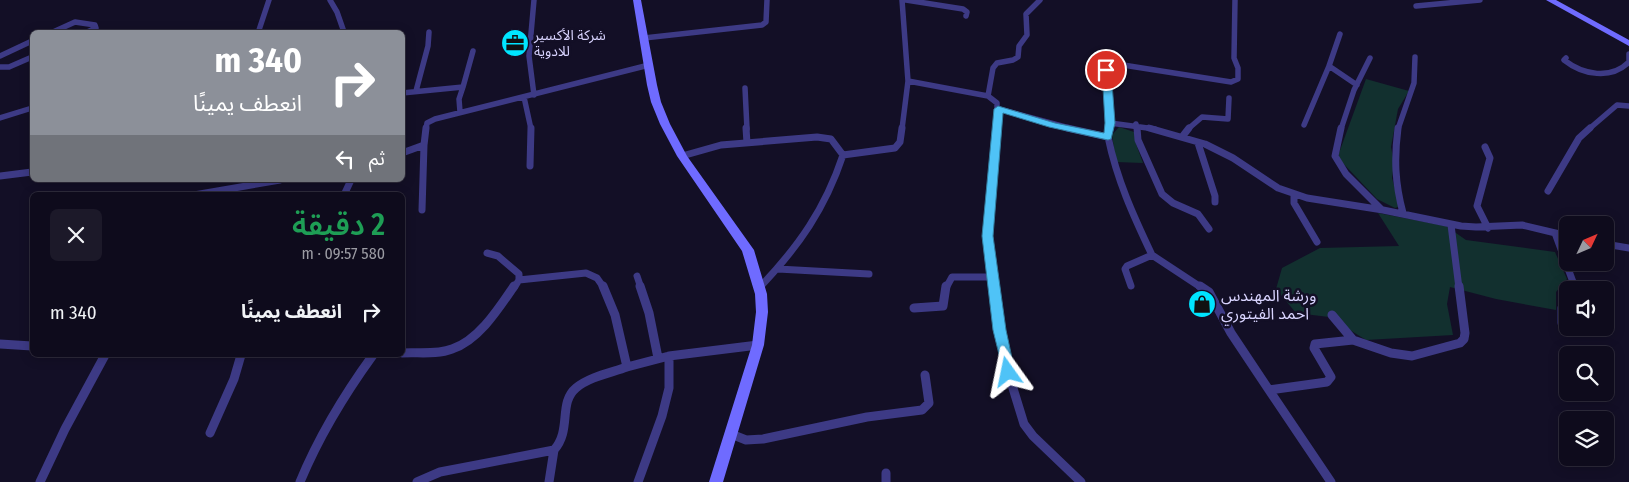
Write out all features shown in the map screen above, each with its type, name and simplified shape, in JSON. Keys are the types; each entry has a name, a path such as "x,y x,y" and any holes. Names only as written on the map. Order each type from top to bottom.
{"main road":[{"path":"637,0 656,102 682,156 748,250 760,287 762,312 758,345 716,482"},
{"path":"1550,0 1629,44"}],"street":[{"path":"259,30 269,0"},
{"path":"330,0 337,12 343,30"},
{"path":"534,0 529,56 534,95"},
{"path":"644,38 762,25 767,19 768,0"},
{"path":"843,155 892,149 898,145 908,81 903,30 904,0 963,9 967,12 966,16"},
{"path":"988,96 993,68 997,63 1013,60 1018,57 1019,46 1027,35 1026,14 1040,0"},
{"path":"1236,0 1234,58 1238,68 1238,80 1231,82 1123,65 1110,65 1106,70 1110,123 1108,137 1114,166 1125,198 1152,254 1208,292 1232,333 1331,482"},
{"path":"1416,6 1480,0"},
{"path":"57,30 75,22 95,25 96,28 92,30"},
{"path":"416,91 428,46 428,32"},
{"path":"1304,125 1329,66 1340,34"},
{"path":"0,56 30,42"},
{"path":"460,112 459,99 473,51"},
{"path":"1566,58 1564,60 1568,64 1598,74 1619,69 1629,61 1629,54"},
{"path":"1403,213 1396,186 1395,148 1398,126 1409,101 1414,83 1415,57"},
{"path":"0,67 9,67 30,58"},
{"path":"1370,58 1363,69 1364,72 1360,74 1337,138 1335,156 1346,174 1381,209"},
{"path":"422,210 426,123 435,118 524,98 650,65"},
{"path":"1329,66 1357,85"},
{"path":"908,81 988,96 997,103 988,236 999,330 1008,372 1024,424 1044,447 1082,482"},
{"path":"405,93 463,87"},
{"path":"745,88 747,143"},
{"path":"524,98 531,123 530,166"},
{"path":"1182,137 1202,117 1228,119 1229,98"},
{"path":"1548,191 1580,138 1617,105 1629,106"},
{"path":"0,118 30,109"},
{"path":"998,109 1053,125 1108,137"},
{"path":"1110,123 1136,124 1198,143 1234,158 1265,181 1294,195 1348,206 1403,213 1451,224 1488,228 1514,224 1559,234"},
{"path":"1136,124 1138,140 1162,194 1173,202 1198,214 1209,229"},
{"path":"682,156 721,145 789,138 827,138 834,142 843,155"},
{"path":"1198,143 1215,196 1215,202"},
{"path":"405,152 424,145"},
{"path":"1485,147 1490,158 1478,206 1488,228"},
{"path":"760,287 806,236 834,184 843,155"},
{"path":"0,176 30,172"},
{"path":"223,192 270,182"},
{"path":"1294,195 1294,203 1317,242"},
{"path":"1269,390 1327,382 1331,377 1314,348 1315,344 1353,340 1391,353 1412,356 1452,346 1464,339 1465,333 1451,224"},
{"path":"1555,233 1572,281"},
{"path":"1614,246 1629,248"},
{"path":"405,353 443,350 461,344 506,300 520,280 519,274 498,256 487,253"},
{"path":"1131,286 1125,269 1127,266 1152,254"},
{"path":"778,268 869,274"},
{"path":"520,280 584,272 595,276 604,289 619,325 628,367"},
{"path":"637,276 649,313 658,358"},
{"path":"914,308 943,306 946,285 952,277 993,277"},
{"path":"1332,314 1353,340"},
{"path":"0,344 30,346"},
{"path":"548,482 554,450 562,441 565,432 568,400 572,392 579,386 628,367 658,358 758,345"},
{"path":"638,482 662,416 668,388 669,356"},
{"path":"40,482 65,429 104,357"},
{"path":"210,433 234,379 240,357"},
{"path":"300,482 316,444 338,405 372,357"},
{"path":"731,434 746,440 763,439 867,417 922,410 929,402 925,375"},
{"path":"417,482 440,472 554,450"}],"green space":[{"path":"1366,79 1409,91 1398,109 1391,147 1394,162 1392,178 1399,203 1398,207 1395,208 1377,199 1339,159 1339,153"},
{"path":"1119,127 1134,132 1143,163 1116,162 1112,135"},
{"path":"1378,213 1446,226 1466,240 1555,252 1559,261 1559,271 1563,271 1567,279 1565,281 1559,281 1559,288 1556,292 1556,310 1496,299 1450,287 1447,304 1453,335 1366,340 1329,317 1296,313 1276,289 1282,268 1320,248 1399,246"}],"place":[{"name":"شركة الأكسير للادوية","path":"515,43"},
{"name":"ورشة المهندس احمد الفيتوري","path":"1202,304"}],"route":[{"path":"1008,372 999,330 988,236 998,109 1053,125 1108,137 1110,123 1106,70"}]}
